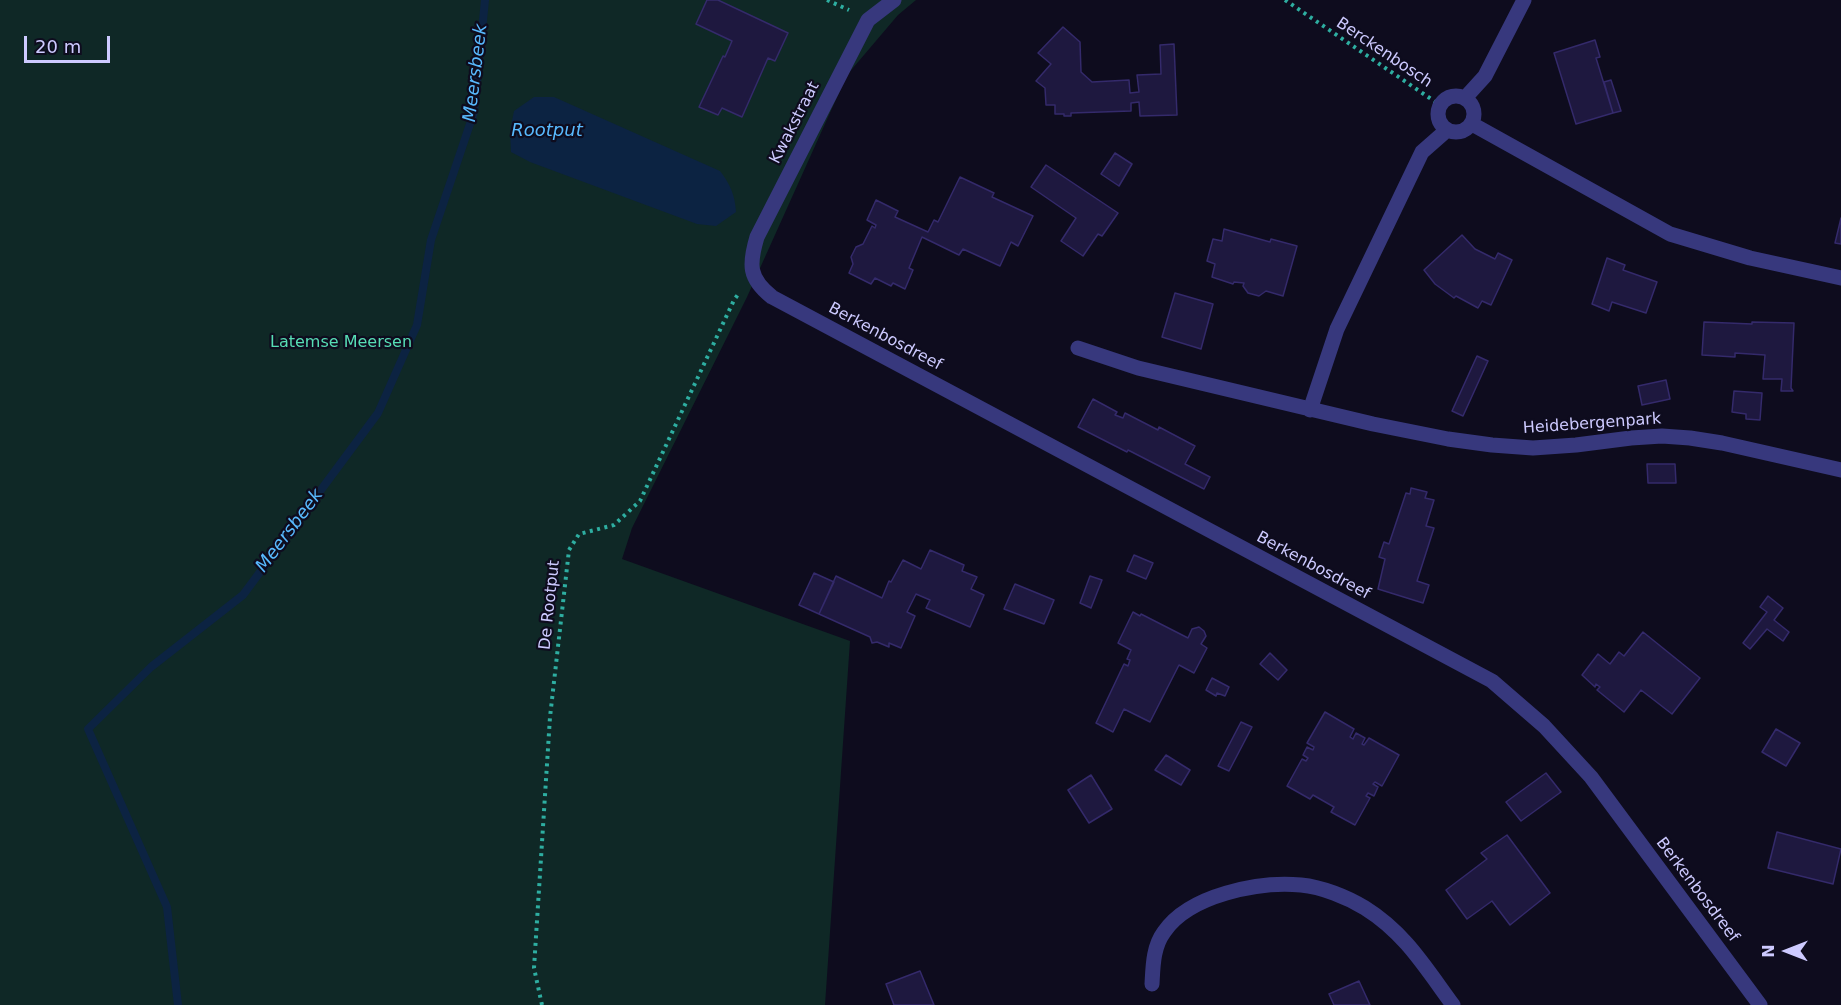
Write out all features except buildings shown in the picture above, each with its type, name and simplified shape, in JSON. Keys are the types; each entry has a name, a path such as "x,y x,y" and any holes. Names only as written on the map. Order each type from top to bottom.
{"street":[{"name":"Kwakstraat","path":"753,275 751,257 757,237 868,20 894,0"},
{"path":"1465,98 1485,76 1524,0"},
{"path":"1456,96 1465,98 1472,105 1474,114 1472,124 1456,133 1447,130 1440,124 1438,114 1440,105 1447,98 1456,96"},
{"path":"1472,124 1670,234 1750,258 1841,278"},
{"path":"1310,410 1337,328 1422,152 1447,130"},
{"name":"Berkenbosdreef","path":"753,275 761,288 772,297 1492,681 1544,726 1591,777 1760,1005"},
{"name":"Heidebergenpark","path":"1078,348 1138,368 1416,433 1492,445 1533,448 1630,438 1662,436 1690,438 1841,470"},
{"path":"1152,984 1154,955 1164,932 1187,909 1214,896 1270,885 1302,885 1329,891 1362,906 1387,922 1409,944 1453,1005"}],"path":[{"name":"Berckenbosch","path":"1285,0 1440,105"},
{"name":"De Rootput","path":"542,1005 534,968 550,717 569,550 579,534 614,525 640,501 734,300 753,275"}],"green space":[{"name":"Latemse Meersen","path":"0,0 916,0 898,15 847,75 747,297 632,528 622,559 850,641 825,1005 0,1005"}],"water":[{"name":"Rootput","path":"534,97 554,97 720,171 731,190 736,212 716,226 697,224 530,162 511,152 510,131 514,111"}],"waterway":[{"name":"Meersbeek","path":"178,1005 167,907 88,729 151,667 243,595 378,413 417,325 431,240 474,112 485,0"}]}
